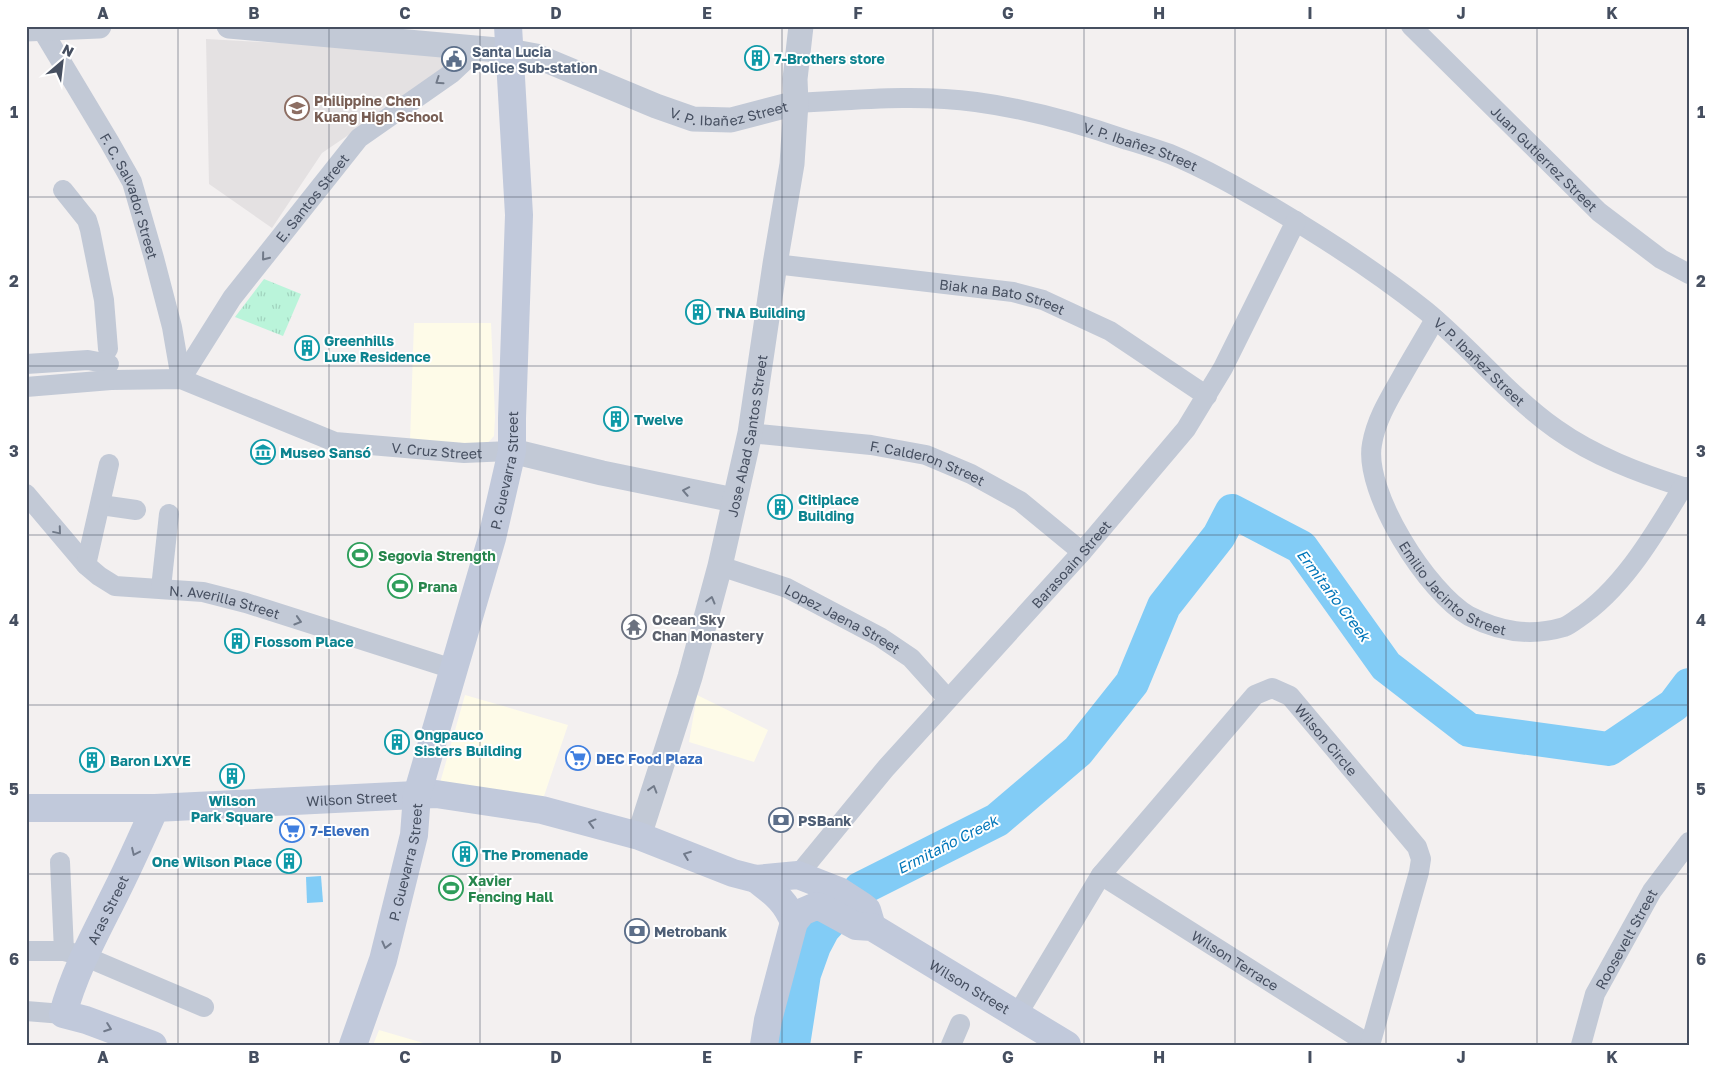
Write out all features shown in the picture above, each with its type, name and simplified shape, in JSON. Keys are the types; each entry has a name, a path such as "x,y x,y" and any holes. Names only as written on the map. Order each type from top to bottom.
{"main road":[{"name":"P. Guevarra Street","path":"353,1045 383,960 414,835 417,795 488,552 512,451 519,215 508,38"},
{"name":"Wilson Street","path":"26,808 155,808 436,794 542,810 639,836 732,873 756,879 798,875 831,900 1067,1045"},
{"name":"Aras Street","path":"63,1014 68,996 74,954 120,886 155,808"},
{"name":"Wilson Street","path":"756,879 782,900 794,922"},
{"path":"764,1045 770,1010 794,922 808,908 831,900"},
{"path":"63,1014 86,1020 153,1045"}],"street":[{"path":"34,29 98,26"},
{"name":"V. P. Ibañez Street","path":"229,26 472,47 508,38 536,56 656,106 693,119 731,120 796,103 903,97 975,102 1032,112 1097,130 1170,154 1231,183 1354,257 1435,319 1556,429 1601,454 1649,476 1686,487"},
{"name":"Jose Abad Santos Street","path":"639,836 690,677 720,566 750,433 792,164 796,103 795,79 801,26"},
{"name":"Juan Gutierrez Street","path":"1411,26 1599,212 1661,259 1689,274"},
{"name":"F. C. Salvador Street","path":"34,29 110,142 132,182 172,327 181,379"},
{"name":"E. Santos Street","path":"181,379 232,298 358,138 452,73 470,56 472,47"},
{"path":"26,364 109,357 104,300 90,230 87,220 63,190"},
{"name":"Barasoain Street","path":"798,875 886,768 947,698 1082,552 1186,429 1223,368 1296,222"},
{"name":"Biak na Bato Street","path":"775,264 1013,292 1043,300 1110,331 1206,396"},
{"name":"Emilio Jacinto Street","path":"1435,319 1378,423 1371,445 1373,472 1382,502 1398,536 1450,602 1468,615 1489,625 1513,632 1539,632 1566,626 1587,612 1617,583 1642,551 1686,487"},
{"name":"V. Cruz Street","path":"26,387 111,380 181,379 335,442 464,453 512,451 602,473 734,500"},
{"name":"F. Calderon Street","path":"750,433 871,444 926,455 970,474 1020,502 1082,552"},
{"path":"86,565 109,464"},
{"name":"N. Averilla Street","path":"26,494 86,565 115,586 202,592 246,603 453,669"},
{"path":"101,505 136,510"},
{"path":"161,588 170,514"},
{"name":"Lopez Jaena Street","path":"720,566 787,588 880,637 911,658 947,698"},
{"name":"Wilson Circle","path":"1017,1015 1101,875 1255,695 1272,688 1290,696 1417,847 1421,860 1370,1045"},
{"name":"Roosevelt Street","path":"1581,1045 1595,994 1652,892 1689,842"},
{"path":"60,862 74,954"},
{"name":"Wilson Terrace","path":"1101,875 1370,1045"},
{"path":"26,950 74,954 204,1007"},
{"path":"26,1010 63,1014"},
{"path":"951,1045 960,1024"}],"shaded area":[{"name":"Philippine Chen Kuang High School","path":"206,39 446,52 453,64 322,153 272,228 209,184"},
{"path":"414,323 491,323 495,417 494,436 487,444 410,441"},
{"path":"465,695 568,725 542,802 440,783"},
{"path":"697,695 768,730 754,762 689,742"},
{"path":"379,1030 430,1045 373,1045"}],"green space":[{"path":"264,279 301,294 283,336 235,317"}],"water":[{"path":"321,876 323,902 307,903 306,877"}],"waterway":[{"name":"Ermitaño Creek","path":"793,1045 804,974 814,946 823,929 860,889 997,820 1078,751 1132,683 1164,606 1219,536 1232,511 1301,547 1386,666 1469,730 1609,749 1674,705 1689,685"}],"place":[{"name":"7-Brothers store","path":"757,58"},
{"name":"Santa Lucia Police Sub-station","path":"454,59"},
{"name":"Philippine Chen Kuang High School","path":"297,108"},
{"name":"TNA Building","path":"698,312"},
{"name":"Greenhills Luxe Residence","path":"307,348"},
{"name":"Twelve","path":"616,419"},
{"name":"Museo Sansó","path":"263,452"},
{"name":"Citiplace Building","path":"780,507"},
{"name":"Segovia Strength","path":"360,555"},
{"name":"Prana","path":"400,586"},
{"name":"Ocean Sky Chan Monastery","path":"634,627"},
{"name":"Flossom Place","path":"237,641"},
{"name":"Ongpauco Sisters Building","path":"397,742"},
{"name":"DEC Food Plaza","path":"578,758"},
{"name":"Baron LXVE","path":"92,760"},
{"name":"Wilson Park Square","path":"232,776"},
{"name":"PSBank","path":"781,820"},
{"name":"7-Eleven","path":"292,830"},
{"name":"The Promenade","path":"465,854"},
{"name":"One Wilson Place","path":"289,861"},
{"name":"Xavier Fencing Hall","path":"451,888"},
{"name":"Metrobank","path":"637,931"}]}
